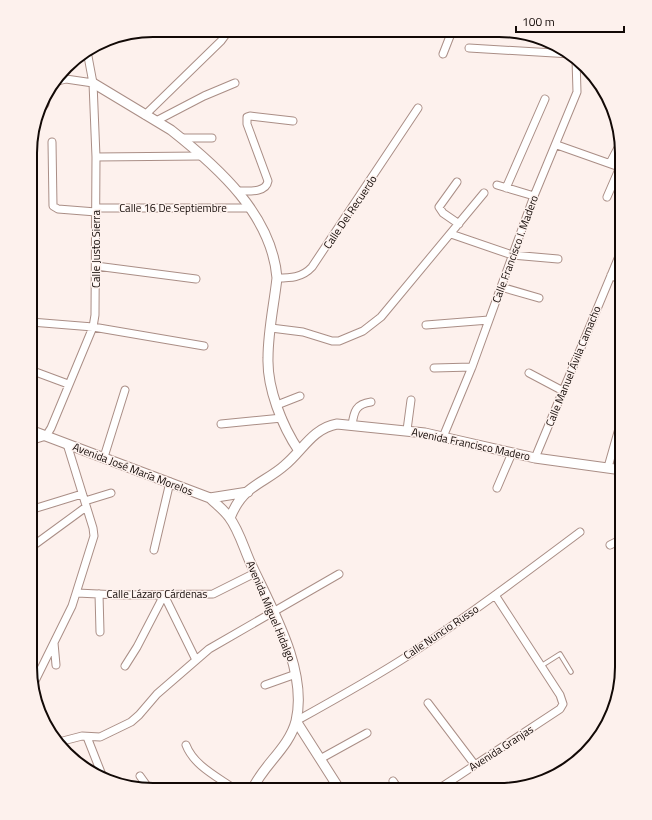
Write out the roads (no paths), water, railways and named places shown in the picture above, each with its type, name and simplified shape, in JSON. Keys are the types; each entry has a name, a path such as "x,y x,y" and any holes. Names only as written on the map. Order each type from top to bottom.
{"street":[{"path":"145,115 224,37"},
{"path":"443,54 450,37"},
{"path":"469,48 559,53"},
{"name":"Calle Justo Sierra","path":"46,436 51,428 93,327 96,300 96,157 93,83 88,56"},
{"name":"Calle Francisco I. Madero","path":"443,437 472,367 534,196 557,145 577,92 576,66"},
{"path":"63,80 93,83 182,138 238,191 249,208 273,251 277,278 268,359 277,405 299,451"},
{"path":"156,121 204,96 235,83"},
{"path":"506,188 545,99"},
{"name":"Calle Del Recuerdo","path":"277,278 300,276 312,267 418,108"},
{"path":"238,191 262,190 266,187 268,181 247,124 247,117 250,116 293,121"},
{"path":"182,138 212,138"},
{"name":"Calle 16 De Septiembre","path":"52,142 53,206 58,209 249,208"},
{"path":"557,145 615,165"},
{"path":"610,163 615,154"},
{"path":"96,157 201,156"},
{"path":"607,197 615,180"},
{"path":"457,182 439,207 442,213 459,224"},
{"path":"498,185 534,196"},
{"path":"271,328 303,332 332,341 339,341 357,334 381,317 484,193"},
{"path":"451,234 512,255 558,259"},
{"path":"96,266 196,279"},
{"name":"Calle Manuel Ávila Camacho","path":"535,458 615,266"},
{"path":"611,275 615,277"},
{"path":"501,287 539,298"},
{"path":"426,324 488,320"},
{"path":"37,322 93,327 204,346"},
{"path":"434,368 472,367"},
{"path":"37,372 68,384"},
{"path":"529,373 563,391"},
{"path":"104,457 125,390"},
{"path":"277,405 300,396"},
{"path":"407,430 411,400"},
{"path":"352,425 354,411 357,406 362,403 371,402"},
{"path":"221,424 282,418"},
{"name":"Avenida Francisco Madero","path":"230,518 233,509 248,492 269,478 299,451 315,434 326,427 337,424 407,430 535,458 615,468"},
{"name":"Avenida José María Morelos","path":"37,433 210,498 230,518"},
{"path":"37,439 46,436"},
{"path":"608,467 615,442"},
{"path":"38,676 77,592 94,536 94,528 67,444"},
{"path":"497,488 512,453"},
{"path":"154,550 170,482"},
{"name":"Avenida Francisco Madero","path":"210,498 248,492"},
{"path":"37,509 85,500 111,493"},
{"path":"37,542 85,500"},
{"name":"Avenida Miguel Hidalgo","path":"230,518 274,613 293,660 299,701 296,721 288,739 257,783"},
{"name":"Calle Nuncio Russo","path":"296,721 396,663 495,595 580,532"},
{"path":"610,545 615,542"},
{"name":"Calle Lázaro Cárdenas","path":"77,592 99,594 164,595 213,594 255,573"},
{"path":"64,741 86,736 100,737 131,722 157,694 196,660 239,631 274,613 339,574"},
{"path":"99,594 100,632"},
{"path":"164,595 196,660"},
{"path":"125,666 137,647 164,595"},
{"path":"495,595 541,666"},
{"path":"54,642 56,665"},
{"name":"Avenida Granjas","path":"448,783 560,709 563,704 560,695 541,666"},
{"path":"265,686 296,674"},
{"path":"428,703 475,765"},
{"path":"296,721 335,783"},
{"path":"320,759 367,733"},
{"path":"86,736 100,771"},
{"path":"186,745 189,754 196,762 226,783"},
{"path":"140,776 145,783"}],"lane":[{"path":"541,666 560,654 571,672"}]}
